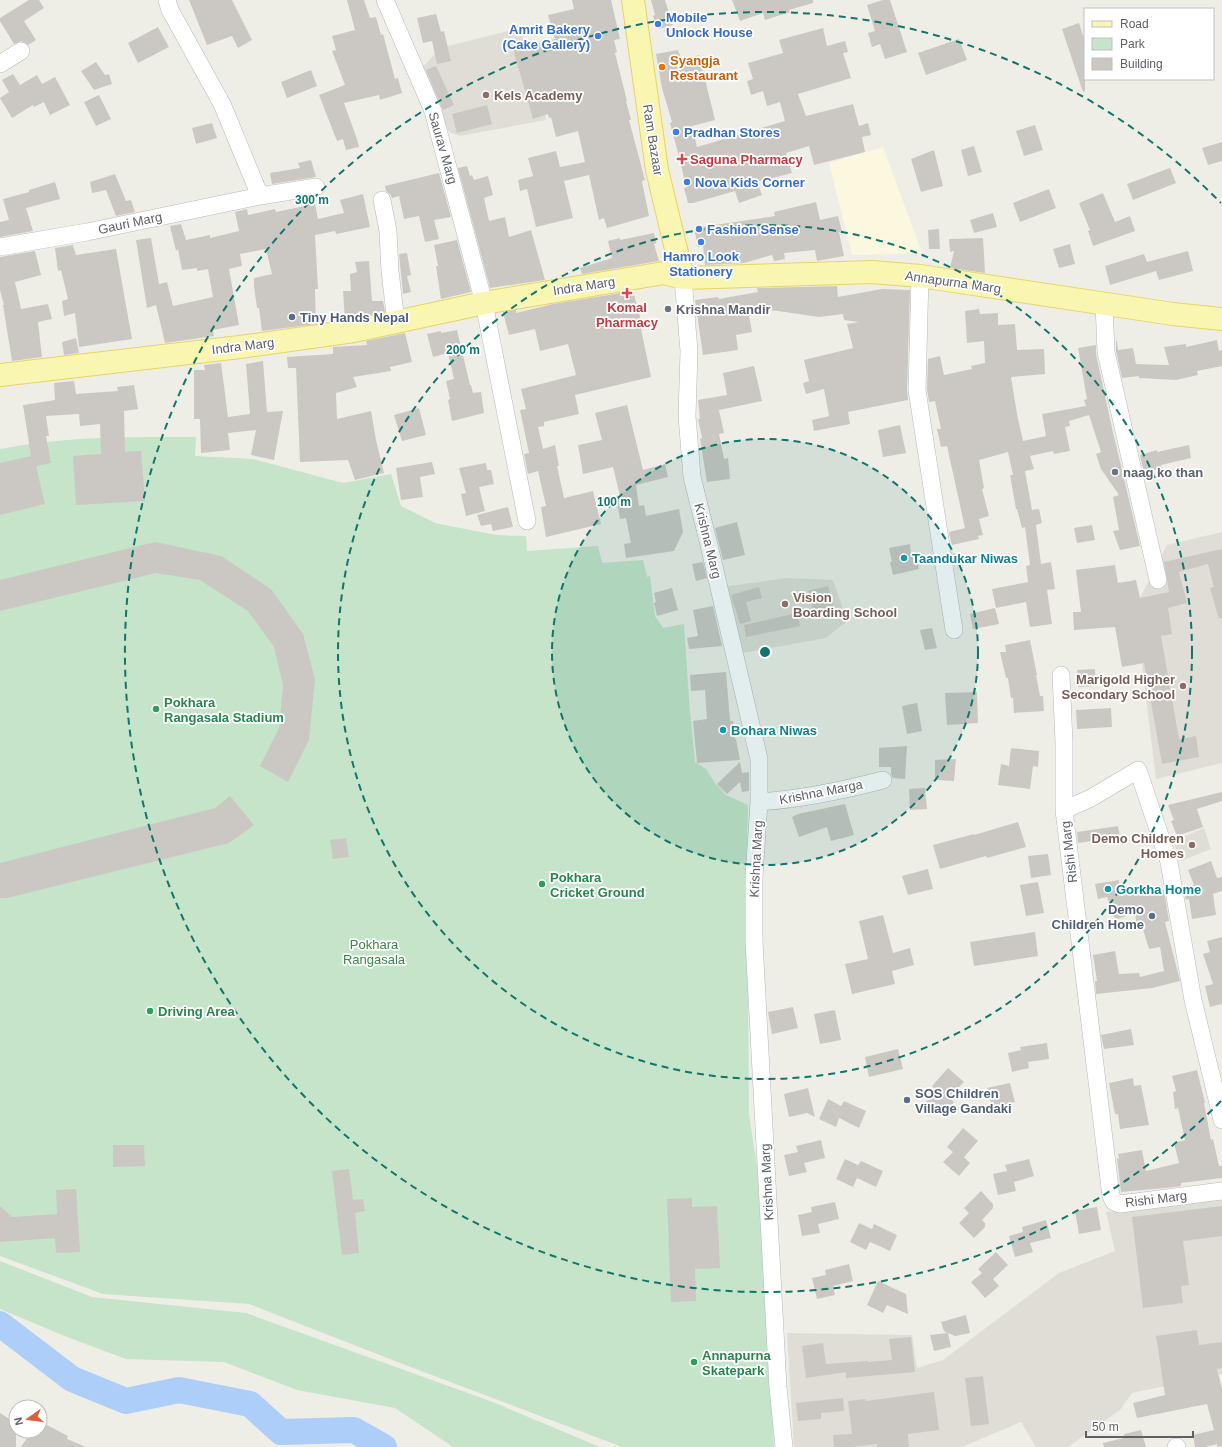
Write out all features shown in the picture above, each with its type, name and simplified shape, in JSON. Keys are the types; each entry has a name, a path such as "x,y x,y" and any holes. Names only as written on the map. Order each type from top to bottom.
{"main road":[{"name":"Ram Bazaar","path":"633,0 657,170 683,278"},
{"name":"Annapurna Marg","path":"683,278 872,272 920,276 1173,314 1222,319"},
{"name":"Indra Marg","path":"0,375 240,347 354,331 484,302 664,273 683,278"}],"street":[{"path":"166,0 170,10 222,104 260,196"},
{"name":"Saurav Marg","path":"385,0 433,111 484,302"},
{"path":"0,64 22,51"},
{"name":"Gauri Marg","path":"0,247 87,232 260,196 316,187"},
{"path":"382,200 388,231 390,271 396,322"},
{"path":"920,276 917,390 954,630"},
{"name":"Krishna Marg","path":"683,278 689,351 688,416 692,477 759,759 759,802 754,877 754,941 778,1387 784,1447"},
{"path":"484,302 528,521"},
{"path":"1104,304 1106,352 1158,580"},
{"path":"1061,675 1064,742 1064,810"},
{"name":"Rishi Marg","path":"1222,1120 1193,1000 1169,862 1138,770 1091,798 1064,810 1111,1196 1114,1202 1120,1204 1222,1191"},
{"name":"Krishna Marga","path":"759,802 789,800 835,792 883,780"}],"shaded area":[{"name":"Kels Academy","path":"520,28 546,120 460,136 449,132 421,69 440,48"},
{"path":"883,147 922,253 852,255 829,163"},
{"name":"Marigold Higher Secondary School","path":"1222,532 1222,763 1156,779 1135,608 1167,545"},
{"name":"Vision Boarding School","path":"787,578 833,580 847,621 826,638 742,653 723,587"},
{"name":"Demo Children Homes","path":"1204,828 1211,849 1181,861 1173,841"},
{"path":"1222,1200 1222,1374 1132,1393 1120,1410 1068,1447 1036,1447 1021,1422 962,1447 794,1447 787,1333 912,1335 917,1368 943,1360 1059,1273 1115,1251 1106,1212"}],"green space":[{"name":"Pokhara Rangasala","path":"122,437 196,437 195,456 253,459 343,483 391,474 401,506 435,523 496,535 526,536 527,551 598,546 602,563 643,560 647,577 650,576 655,616 663,628 684,624 695,762 706,769 715,783 726,795 748,805 749,1114 757,1167 774,1447 622,1447 249,1304 103,1294 0,1256 0,449 73,439"},
{"path":"0,1261 92,1297 246,1313 490,1401 600,1447 453,1447 395,1408 297,1390 224,1362 126,1359 67,1337 0,1309"}],"building":[{"path":"29,0 39,0 44,8 24,21 36,40 28,45 21,41 14,44 0,21 0,18"},
{"path":"189,0 232,0 252,40 238,48 232,36 207,45"},
{"path":"347,0 364,0 370,18 376,17 381,35 383,34 395,79 398,78 402,93 380,100 379,95 344,103 359,147 346,150 343,139 337,141 319,95 345,85 332,51 336,50 332,36 355,30"},
{"path":"572,0 611,0 620,39 614,40 617,52 615,53 631,120 629,120 645,180 642,181 649,216 607,228 604,218 599,220 589,175 564,181 573,218 536,227 527,189 520,191 518,180 533,176 528,158 556,151 560,167 585,162 578,131 556,137 551,117 549,118 548,114 533,119 512,45 523,42 524,47 555,39 548,15 574,9"},
{"path":"651,0 665,0 673,25 658,29 653,16 655,15"},
{"path":"732,0 813,0 813,3 789,10 790,12 765,20 763,13 740,21"},
{"path":"883,0 890,0 907,52 885,59 880,44 872,47 868,33 875,31 867,5"},
{"path":"436,14 441,32 444,31 451,61 437,64 432,41 423,43 417,18"},
{"path":"1079,23 1084,38 1085,91 1083,92 1062,29"},
{"path":"158,27 169,47 138,63 128,43"},
{"path":"823,28 827,46 845,41 848,52 843,53 851,78 798,94 806,116 853,104 859,126 868,123 871,135 862,137 865,152 814,165 809,146 786,153 792,173 757,182 762,195 739,203 735,191 693,203 688,203 684,188 686,188 681,164 670,123 672,122 662,88 656,54 678,50 682,61 699,55 715,120 692,126 697,147 785,121 780,102 767,106 763,91 751,95 747,81 753,79 748,63 783,53 779,40"},
{"path":"959,39 967,60 926,75 918,53"},
{"path":"96,62 105,75 109,74 112,84 94,90 81,71"},
{"path":"436,66 454,105 443,110 426,70"},
{"path":"311,70 317,86 287,98 281,82"},
{"path":"13,74 20,85 37,75 42,84 55,77 70,105 50,115 44,102 34,107 33,105 12,118 0,98 9,92 2,80"},
{"path":"99,95 111,119 96,126 84,102"},
{"path":"487,105 492,124 457,133 452,114"},
{"path":"212,123 217,138 196,144 192,128"},
{"path":"1035,125 1043,150 1024,156 1016,131"},
{"path":"1222,142 1222,161 1208,165 1202,148"},
{"path":"974,146 982,172 968,176 961,150"},
{"path":"934,150 943,186 921,192 911,159"},
{"path":"311,160 316,177 272,184 270,173 300,168 298,163"},
{"path":"467,166 470,176 472,175 474,180 488,176 493,195 484,198 489,221 505,217 509,237 531,230 545,280 490,288 458,168"},
{"path":"1170,168 1176,183 1133,200 1127,184"},
{"path":"439,173 451,217 434,220 439,239 425,242 419,216 404,219 399,196 392,198 386,191 385,186"},
{"path":"115,174 126,201 131,200 135,212 116,216 106,190 92,193 90,182"},
{"path":"55,182 60,199 26,208 33,231 0,237 0,222 9,220 3,199 29,192 29,190"},
{"path":"1049,189 1056,208 1020,222 1013,203"},
{"path":"1103,193 1115,222 1130,216 1135,231 1093,246 1088,231 1090,230 1079,203"},
{"path":"363,194 370,227 336,234 335,231 315,235 318,289 315,289 316,324 262,331 259,308 257,308 254,278 272,274 266,249 240,254 242,266 229,269 239,325 213,330 214,336 165,343 156,305 147,308 136,240 151,238 159,284 167,282 173,306 213,297 208,269 197,271 197,268 182,270 178,249 176,251 170,226 181,224 186,240 210,235 210,238 239,231 235,212 247,209 248,215 275,209 276,212 315,204 318,219 344,213 340,200"},
{"path":"816,202 820,220 838,216 842,231 839,232 844,256 817,261 815,250 784,253 785,259 774,261 772,255 744,263 705,265 703,246 698,247 694,228 775,216 774,212"},
{"path":"993,213 997,227 974,233 970,220"},
{"path":"939,229 940,249 929,249 928,230"},
{"path":"654,233 656,243 654,244 659,261 582,274 580,268 612,258 608,241"},
{"path":"983,238 985,273 950,268 954,251 950,252 949,239"},
{"path":"457,240 471,292 441,299 436,266 438,266 434,245"},
{"path":"1070,244 1075,264 1059,268 1053,249"},
{"path":"73,245 76,255 116,249 132,339 79,347 75,313 64,316 62,301 68,299 61,270 58,271 55,248"},
{"path":"35,251 41,275 15,282 21,309 48,304 52,319 38,322 42,357 12,361 4,305 0,290 0,257"},
{"path":"1188,251 1193,271 1159,280 1156,271 1110,285 1105,266 1144,254 1147,262"},
{"path":"407,253 411,275 407,276 411,292 403,294 399,254"},
{"path":"369,261 372,301 383,301 385,312 345,320 343,291 351,291 350,274 357,272 355,262"},
{"path":"837,286 838,297 882,289 910,290 908,400 848,412 850,424 814,431 812,420 829,416 824,389 806,394 803,383 809,381 804,360 853,348 847,324 859,322 844,320 843,314 819,317 756,308 757,314 749,316 752,332 736,335 738,350 703,355 695,300 718,297 719,299 758,292 757,288"},
{"path":"633,291 642,324 640,324 651,377 575,395 579,414 544,422 544,426 538,427 543,449 555,445 559,466 557,466 564,498 593,491 601,524 546,537 541,507 546,506 538,471 528,474 524,454 529,453 520,410 526,409 521,389 576,375 568,344 540,351 535,329 509,335 503,312 516,310 516,313 553,304"},
{"path":"979,309 980,314 998,313 998,325 1015,324 1017,350 1044,349 1045,374 1011,377 1023,441 1046,436 1042,414 1086,406 1084,400 1087,399 1078,348 1096,345 1096,354 1112,428 1140,546 1120,550 1113,531 1119,530 1113,497 1119,495 1101,469 1096,454 1101,452 1089,415 1069,421 1070,426 1065,427 1070,451 1054,454 1053,451 1030,456 1034,469 1025,471 1032,510 1039,509 1042,523 1036,525 1041,564 1051,562 1055,589 1047,590 1052,624 1030,627 1026,602 996,608 992,589 1028,582 1026,566 1030,565 1025,527 1022,528 1016,509 1010,475 1013,475 1008,452 979,460 984,488 982,489 989,516 979,519 983,535 978,536 979,539 952,545 949,534 949,532 965,528 947,446 941,447 937,429 941,429 935,401 929,402 927,389 928,359 940,356 944,375 972,369 971,366 985,363 984,341 967,343 965,311"},
{"path":"457,330 470,385 473,393 481,392 484,413 452,421 448,400 450,399 446,381 454,379 448,353 433,357 427,334"},
{"path":"405,333 412,362 390,367 391,371 353,377 357,387 336,393 337,419 371,411 384,473 355,480 348,460 300,462 296,368 288,368 287,357 333,354 333,347 367,345 366,341"},
{"path":"76,338 79,353 64,355 62,342"},
{"path":"1217,340 1219,351 1222,350 1222,366 1197,371 1198,375 1176,380 1139,378 1139,376 1122,378 1116,351 1116,341 1118,350 1133,348 1136,364 1169,365 1164,347 1186,344 1186,347"},
{"path":"263,361 267,412 283,411 274,460 251,455 256,430 228,433 230,450 201,453 200,419 194,419 194,370 205,370 204,365 221,363 228,417 250,414 246,364"},
{"path":"754,366 762,401 719,410 724,433 719,434 724,459 728,458 730,479 707,482 700,439 702,438 698,419 700,419 698,400 727,395 723,373"},
{"path":"74,381 76,394 118,391 117,387 134,385 138,409 124,411 125,452 141,451 145,501 76,505 73,456 101,454 100,424 80,426 79,414 46,416 49,436 46,436 51,463 36,466 45,504 0,515 0,463 31,456 23,405 55,400 54,383"},
{"path":"627,405 643,470 665,464 668,477 636,485 639,506 644,505 646,516 679,509 683,532 674,551 626,558 624,544 631,543 626,518 620,519 616,496 620,496 613,467 583,474 578,445 602,440 595,413"},
{"path":"419,408 426,435 402,441 394,415"},
{"path":"900,425 906,453 883,457 878,430"},
{"path":"1189,445 1191,458 1161,465 1162,468 1144,473 1140,455 1157,450 1157,452"},
{"path":"432,462 435,474 420,477 423,497 401,500 396,468"},
{"path":"486,463 487,470 491,470 494,484 479,487 485,511 466,516 461,494 466,493 459,468"},
{"path":"508,507 513,527 493,531 491,524 481,526 477,515"},
{"path":"737,522 745,555 723,560 715,528"},
{"path":"1092,525 1095,540 1077,543 1074,528"},
{"path":"155,542 221,556 271,589 303,634 315,679 309,740 288,782 260,766 279,728 283,685 274,647 248,611 200,580 156,573 0,611 0,580"},
{"name":"Taandukar Niwas","path":"910,544 911,554 916,553 919,569 893,575 889,548"},
{"path":"1222,549 1222,618 1219,619 1210,588 1214,587 1208,564 1179,572 1187,603 1168,608 1172,634 1161,636 1179,739 1196,736 1199,757 1162,764 1144,663 1122,667 1115,627 1074,630 1073,612 1081,612 1076,570 1115,565 1118,583 1136,580 1140,598 1169,592 1164,562"},
{"path":"703,562 707,578 696,581 692,564"},
{"path":"828,586 835,611 815,617 808,591"},
{"path":"759,587 762,598 746,602 751,621 740,624 731,595"},
{"path":"672,588 678,610 657,616 654,603 656,602 654,593"},
{"path":"713,606 722,646 689,649 687,638 698,636 693,610"},
{"path":"995,608 999,624 973,629 970,614"},
{"path":"797,613 800,626 746,637 744,625"},
{"path":"932,628 937,648 925,650 920,630"},
{"path":"1030,640 1040,696 1043,696 1044,711 1014,713 1013,698 1011,698 1008,678 1006,678 1000,652 1006,652 1005,645"},
{"path":"1095,669 1096,686 1078,687 1077,670"},
{"path":"726,672 730,721 733,721 735,739 740,760 697,763 693,721 707,719 705,690 691,691 690,675"},
{"path":"977,692 978,723 947,725 945,693"},
{"path":"917,703 922,731 907,734 902,706"},
{"path":"1111,708 1112,727 1077,729 1076,710"},
{"path":"907,746 905,779 893,778 891,774 891,767 879,767 879,748"},
{"path":"1011,748 1039,751 1038,767 1033,766 1030,789 998,785 1001,764 1009,766"},
{"path":"956,759 954,781 935,780 935,760"},
{"path":"740,762 742,773 749,772 749,791 742,792 740,782 727,794 717,784"},
{"path":"925,788 927,809 910,810 909,789"},
{"path":"1222,792 1222,801 1197,809 1203,827 1177,836 1171,821 1174,820 1168,805"},
{"path":"230,796 254,825 229,843 7,898 0,898 0,863 215,808"},
{"path":"845,804 854,835 831,841 827,827 799,837 792,817 798,814"},
{"path":"1018,822 1026,847 940,869 933,845"},
{"path":"1118,826 1120,837 1078,843 1077,832"},
{"path":"346,838 349,857 333,859 330,840"},
{"path":"1048,854 1051,875 1031,878 1028,856"},
{"path":"1211,861 1217,878 1222,877 1222,891 1213,894 1216,915 1192,919 1189,899 1186,900 1183,887 1194,885 1188,870"},
{"path":"928,869 933,889 908,895 902,876"},
{"path":"1119,880 1121,894 1164,890 1169,921 1165,922 1180,981 1152,988 1096,994 1095,981 1097,981 1093,955 1115,951 1119,974 1139,973 1140,977 1164,971 1160,947 1149,949 1142,926 1137,926 1135,913 1115,920 1107,897 1098,899 1095,884"},
{"path":"1038,882 1044,913 1026,916 1020,885"},
{"path":"883,915 893,953 910,948 914,965 892,971 895,984 852,994 845,964 868,959 859,921"},
{"path":"1035,932 1038,956 974,966 970,942"},
{"path":"1222,937 1222,1004 1210,1007 1205,986 1213,984 1203,954 1210,952 1207,941"},
{"path":"793,1007 798,1028 772,1034 768,1012"},
{"path":"835,1010 841,1040 820,1044 814,1014"},
{"path":"1131,1029 1134,1045 1104,1049 1101,1035"},
{"path":"1047,1043 1049,1059 1028,1062 1029,1068 1012,1072 1008,1053 1021,1050 1020,1047"},
{"path":"898,1049 903,1069 869,1077 865,1057"},
{"path":"948,1068 964,1082 949,1097 954,1102 942,1116 926,1102 936,1090 932,1086"},
{"path":"1197,1070 1205,1103 1211,1140 1213,1139 1219,1166 1222,1166 1222,1178 1181,1183 1181,1186 1175,1187 1121,1192 1117,1159 1119,1158 1118,1154 1142,1150 1146,1171 1179,1163 1174,1143 1185,1140 1178,1108 1175,1109 1173,1092 1176,1091 1172,1076"},
{"path":"1133,1078 1134,1086 1141,1085 1149,1125 1120,1129 1118,1114 1115,1114 1109,1083"},
{"path":"1010,1083 1015,1102 992,1108 987,1088"},
{"path":"808,1088 815,1117 807,1113 789,1117 784,1094"},
{"path":"828,1099 841,1106 844,1101 866,1111 859,1128 839,1118 836,1127 819,1119"},
{"path":"963,1128 978,1141 964,1157 970,1163 959,1176 943,1162 953,1152 947,1147"},
{"path":"821,1140 825,1158 804,1163 807,1172 789,1176 784,1155 798,1152 796,1146"},
{"path":"113,1145 144,1145 145,1166 113,1167"},
{"path":"845,1159 858,1165 861,1161 883,1171 876,1187 857,1178 853,1187 836,1179"},
{"path":"1029,1159 1034,1176 1014,1182 1016,1191 998,1195 993,1174 1007,1171 1005,1165"},
{"path":"349,1169 353,1200 363,1199 365,1211 355,1213 359,1253 342,1255 332,1171"},
{"path":"76,1189 80,1252 56,1253 55,1238 0,1242 0,1206 12,1217 57,1214 56,1190"},
{"path":"981,1191 993,1204 993,1208 982,1220 985,1223 985,1227 974,1238 959,1223 969,1213 964,1208"},
{"path":"692,1198 692,1207 717,1206 720,1268 695,1269 696,1301 671,1302 667,1199"},
{"path":"835,1202 839,1219 818,1224 820,1233 802,1236 798,1215 812,1212 811,1207"},
{"path":"1222,1206 1222,1236 1183,1241 1189,1285 1181,1286 1183,1303 1143,1308 1132,1217"},
{"path":"1097,1207 1101,1230 1079,1234 1075,1211"},
{"path":"1046,1220 1051,1238 1030,1243 1033,1252 1015,1257 1009,1236 1023,1232 1022,1227"},
{"path":"859,1223 872,1229 874,1224 897,1235 890,1251 870,1242 866,1250 850,1242"},
{"path":"996,1252 1008,1265 993,1279 999,1286 985,1298 971,1282 982,1273 978,1269"},
{"path":"849,1264 853,1281 833,1286 835,1295 817,1299 812,1278 826,1275 825,1270"},
{"path":"878,1281 906,1294 908,1314 887,1305 883,1313 867,1305"},
{"path":"966,1315 970,1333 955,1336 948,1333 951,1347 934,1351 930,1335 947,1333 944,1331 941,1322"},
{"path":"1197,1330 1199,1345 1222,1342 1222,1368 1217,1369 1222,1389 1222,1446 1217,1447 1217,1444 1205,1447 1195,1447 1193,1435 1214,1430 1207,1404 1137,1418 1133,1403 1165,1395 1156,1336"},
{"path":"911,1337 915,1372 846,1378 846,1372 806,1378 802,1346 823,1343 826,1364 868,1362 892,1360 889,1339"},
{"path":"983,1376 989,1424 971,1426 965,1378"},
{"path":"934,1392 939,1430 908,1434 909,1447 877,1447 877,1444 834,1447 833,1435 852,1434 848,1401 866,1399 866,1401"},
{"path":"843,1398 844,1411 821,1413 821,1419 798,1421 796,1403"},
{"path":"0,1413 8,1418 8,1439 16,1439 16,1447 0,1447"},
{"path":"48,1426 68,1436 67,1439 86,1447 21,1447 26,1439 48,1439"},
{"path":"1141,1430 1146,1447 1104,1447 1103,1443 1124,1438 1124,1434"}],"waterway":[{"path":"0,1324 72,1379 126,1401 179,1390 250,1404 281,1432 354,1430 384,1447"}],"place":[{"name":"Mobile Unlock House","path":"658,24"},
{"name":"Amrit Bakery (Cake Gallery)","path":"598,36"},
{"name":"Syangja Restaurant","path":"662,67"},
{"name":"Kels Academy","path":"486,95"},
{"name":"Pradhan Stores","path":"676,132"},
{"name":"Saguna Pharmacy","path":"682,159"},
{"name":"Nova Kids Corner","path":"687,182"},
{"name":"Fashion Sense","path":"699,229"},
{"name":"Hamro Look Stationery","path":"701,242"},
{"name":"Komal Pharmacy","path":"627,293"},
{"name":"Krishna Mandir","path":"668,309"},
{"name":"Tiny Hands Nepal","path":"292,317"},
{"name":"naag ko than","path":"1115,472"},
{"name":"Taandukar Niwas","path":"904,558"},
{"name":"Vision Boarding School","path":"785,604"},
{"name":"Marigold Higher Secondary School","path":"1183,686"},
{"name":"Pokhara Rangasala Stadium","path":"156,709"},
{"name":"Bohara Niwas","path":"723,730"},
{"name":"Demo Children Homes","path":"1192,845"},
{"name":"Pokhara Cricket Ground","path":"542,884"},
{"name":"Gorkha Home","path":"1108,889"},
{"name":"Demo Children Home","path":"1152,916"},
{"name":"Driving Area","path":"150,1011"},
{"name":"SOS Children Village Gandaki","path":"907,1100"},
{"name":"Annapurna Skatepark","path":"694,1362"}]}
